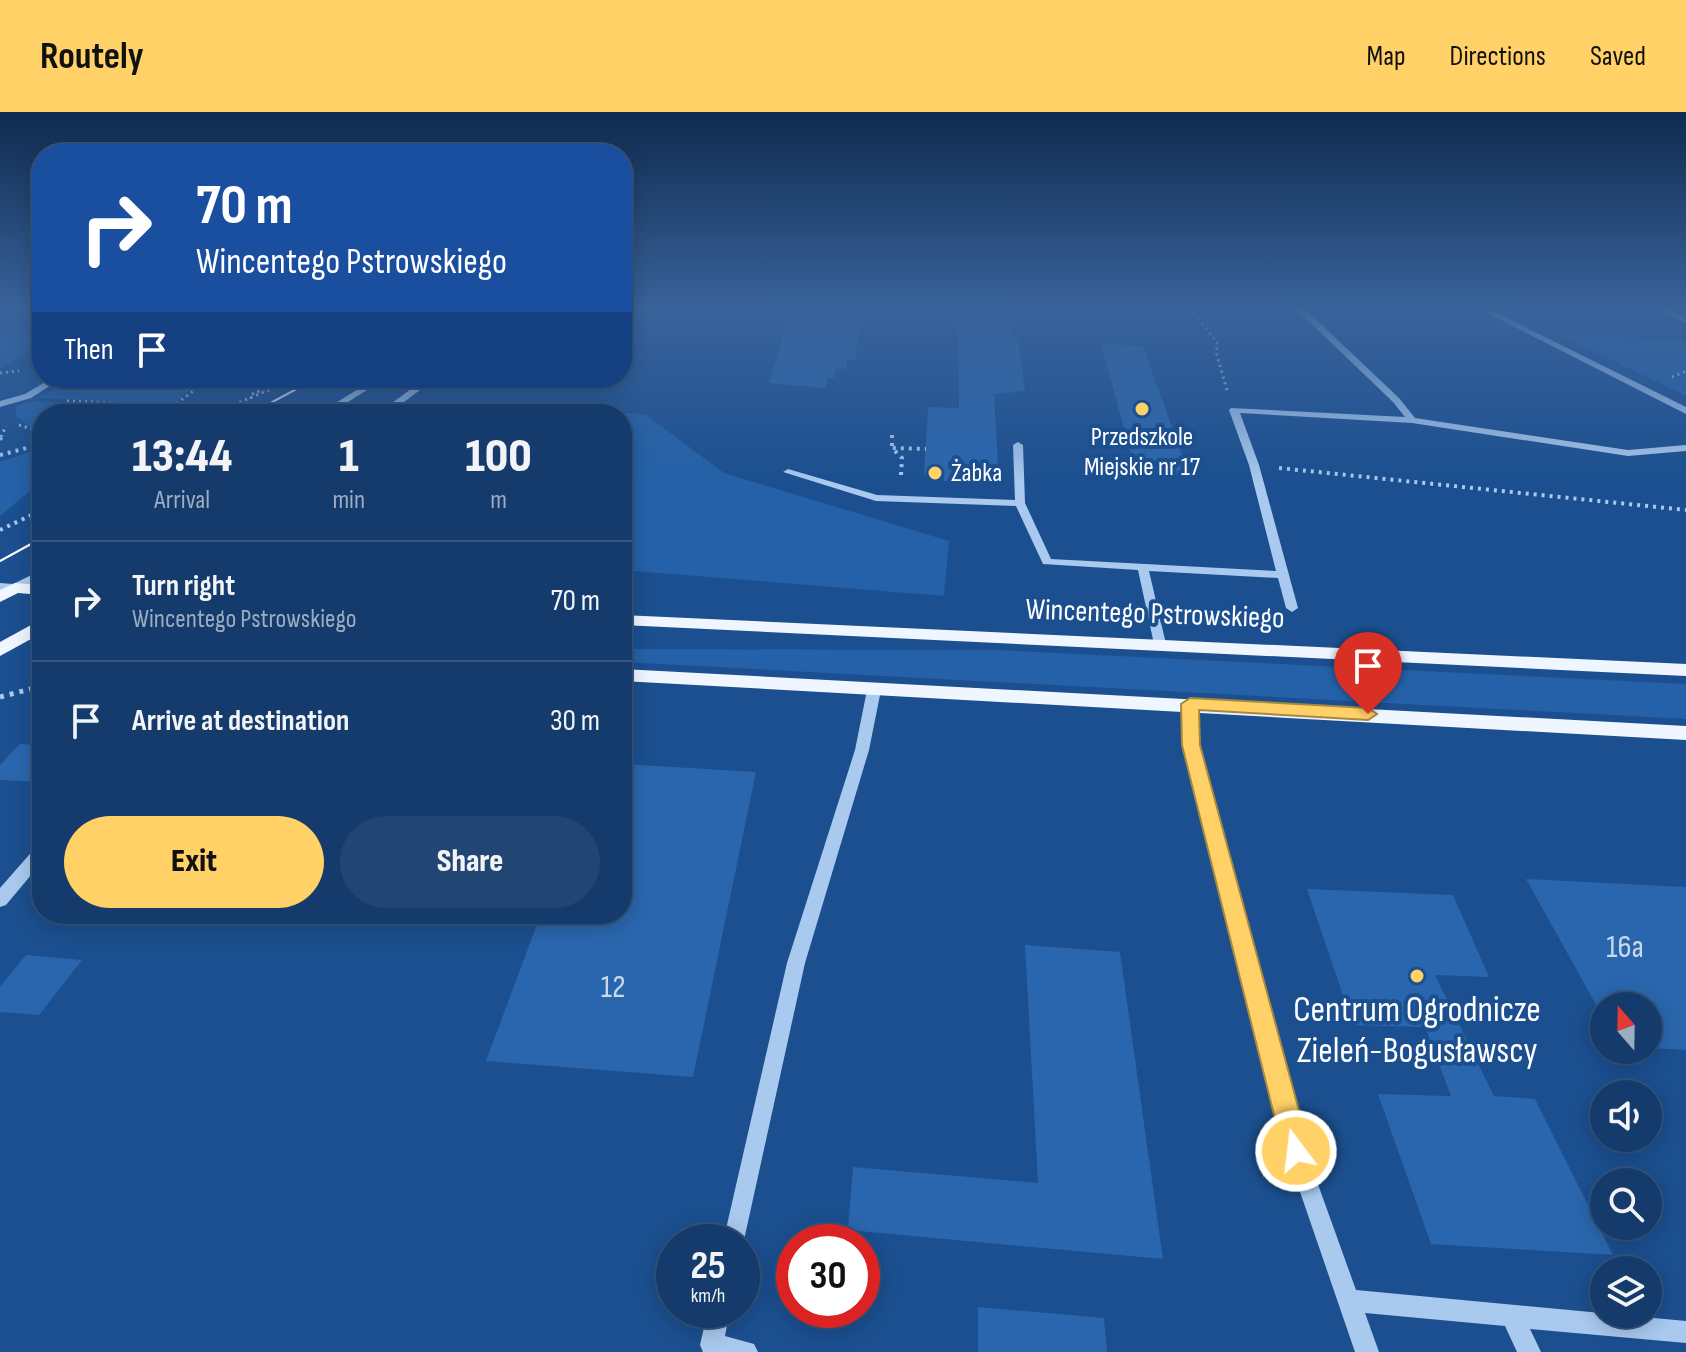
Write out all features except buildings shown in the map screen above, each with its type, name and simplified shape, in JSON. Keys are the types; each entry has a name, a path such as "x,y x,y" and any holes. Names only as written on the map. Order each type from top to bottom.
{"main road":[{"path":"5,591 32,590"},
{"name":"Wincentego Pstrowskiego","path":"632,620 1686,670"},
{"path":"5,643 32,630"},
{"path":"5,643 32,642"},
{"path":"632,676 1686,733"}],"street":[{"path":"1361,367 1412,420"},
{"path":"1598,367 1686,411"},
{"path":"0,404 28,396 41,388"},
{"path":"339,404 366,388"},
{"path":"396,404 418,388"},
{"path":"1292,608 1254,465 1234,410 1412,420 1628,453 1686,448"},
{"path":"1018,445 1020,503 1047,562 1281,575"},
{"path":"788,472 876,498 1020,503"},
{"path":"1143,569 1160,644"},
{"path":"5,591 32,578"},
{"path":"738,1224 796,963 862,750 874,690"},
{"path":"1190,704 1191,745 1296,1151 1367,1352"},
{"path":"0,900 32,863"},
{"path":"1348,1300 1686,1332"},
{"path":"1512,1316 1529,1352"},
{"path":"715,1328 712,1345 746,1352"}],"path":[{"path":"1221,367 1234,410"},
{"path":"1668,378 1686,371"},
{"path":"177,404 198,388"},
{"path":"238,404 275,388"},
{"path":"251,404 250,395 264,389"},
{"path":"66,401 131,404"},
{"path":"15,423 32,429"},
{"path":"892,435 892,448 902,458 901,466"},
{"path":"0,455 32,447"},
{"path":"892,448 926,449"},
{"path":"1254,465 1686,510"},
{"path":"0,530 32,515"},
{"path":"0,697 32,689"}],"shaded area":[{"path":"1626,367 1686,367 1686,396"},
{"path":"56,388 193,388 172,404 38,398"},
{"path":"32,401 99,404 32,404 32,427 16,416 16,406"},
{"path":"632,413 645,414 724,473 949,541 944,596 632,571"},
{"path":"32,451 32,489 0,516 0,462"},
{"path":"632,649 998,650 1686,684 1686,719 632,663"}],"tram line":[{"path":"269,404 298,388"},
{"path":"0,561 32,543"}],"place":[{"name":"Przedszkole Miejskie nr 17","path":"1142,409"},
{"name":"Żabka","path":"935,473"},
{"name":"Centrum Ogrodnicze Zieleń-Bogusławscy","path":"1417,976"}],"route":[{"path":"1296,1151 1191,745 1190,704 1368,714"}]}
